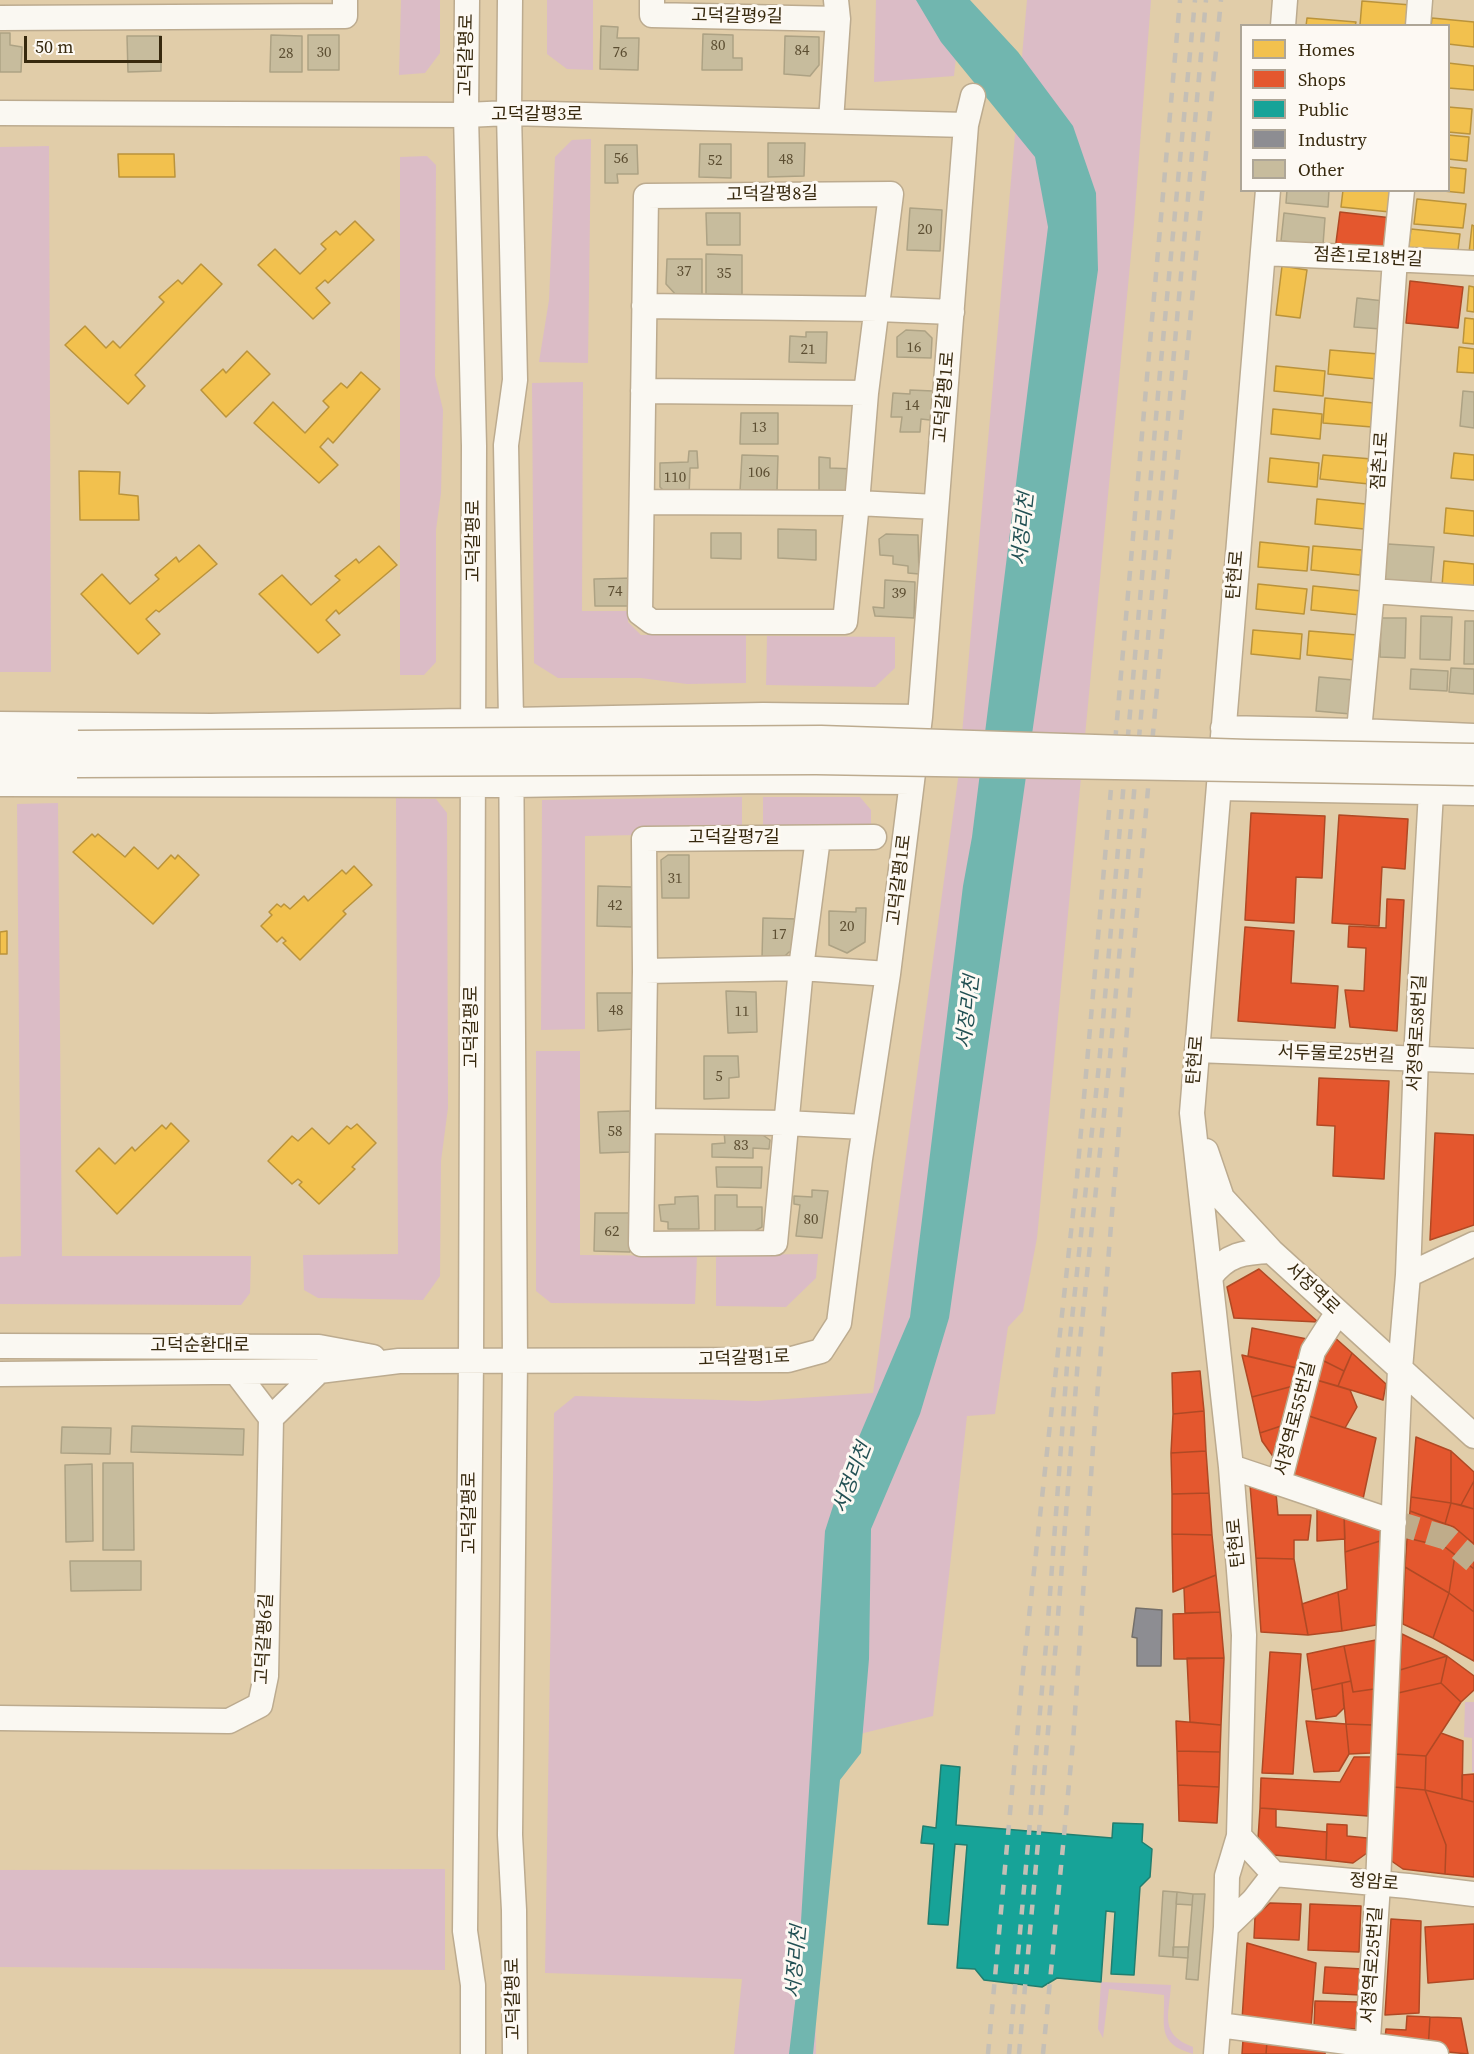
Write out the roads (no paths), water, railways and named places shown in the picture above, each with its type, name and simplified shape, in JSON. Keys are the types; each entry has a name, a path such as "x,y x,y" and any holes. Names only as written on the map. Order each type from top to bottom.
{"street":[{"path":"0,18 121,9 345,16 345,0"},
{"name":"고덕갈평로","path":"467,0 466,115 474,446 471,1360 465,1931 473,1985 473,2054"},
{"name":"고덕갈평로","path":"510,0 509,113 514,380 506,445 512,785 514,1360 510,1835 514,1910 515,2054"},
{"name":"고덕갈평9길","path":"652,0 652,15 837,9 831,121"},
{"path":"1283,24 1285,0"},
{"path":"1418,24 1420,0"},
{"name":"고덕갈평1로","path":"514,1360 788,1360 821,1351 839,1323 864,1127 888,974 920,717 966,125 973,96"},
{"name":"고덕갈평3로","path":"0,113 466,115 509,113 966,125"},
{"name":"탄현로","path":"1216,2054 1226,1927 1228,1868 1239,1836 1244,1635 1231,1467 1192,1113 1268,192"},
{"name":"점촌1로","path":"1359,731 1372,591 1402,192"},
{"name":"고덕갈평8길","path":"891,194 866,393 845,621 652,622 640,613 644,306 646,196 891,194"},
{"name":"점촌1로18번길","path":"1263,253 1474,263"},
{"path":"644,306 952,312"},
{"path":"643,391 866,393"},
{"path":"642,501 857,503 936,507"},
{"path":"1372,591 1474,598"},
{"path":"763,715 763,781"},
{"path":"0,724 211,726 763,715 920,717"},
{"path":"1223,728 1474,736"},
{"path":"0,764 78,754 821,738 1247,752 1474,756"},
{"path":"0,743 78,754 816,762 1474,773"},
{"path":"0,784 512,785 763,781 912,782"},
{"path":"1219,788 1474,793"},
{"name":"서정역로58번길","path":"1395,1522 1400,1369 1408,1275 1416,1058 1431,792"},
{"path":"819,838 874,837"},
{"name":"고덕갈평7길","path":"819,838 801,968 775,1243 641,1244 644,1121 644,839 819,838"},
{"path":"645,971 801,968 888,974"},
{"name":"서두물로25번길","path":"1197,1050 1474,1061"},
{"name":"서정역로","path":"1192,1113 1222,1198 1270,1251 1474,1436"},
{"path":"644,1121 785,1123 864,1127"},
{"path":"1408,1275 1474,1244"},
{"path":"1210,1277 1217,1267 1245,1252 1270,1251"},
{"name":"서정역로55번길","path":"1338,1312 1313,1351 1279,1483 1395,1522"},
{"name":"고덕순환대로","path":"0,1346 319,1347 399,1361"},
{"name":"고덕순환대로","path":"0,1374 319,1371 399,1361 514,1360"},
{"path":"236,1372 271,1418 319,1371"},
{"name":"고덕갈평6길","path":"0,1718 229,1721 260,1705 266,1676 271,1418"},
{"path":"1231,1467 1279,1483"},
{"name":"서정역로25번길","path":"1368,2050 1395,1522"},
{"path":"1226,1927 1253,1901 1274,1874 1239,1836"},
{"name":"정암로","path":"1274,1874 1474,1894"},
{"path":"1226,1895 1239,1900 1253,1901"},
{"name":"서정역로25번길","path":"1219,2025 1368,2050 1436,2054"}],"water":[{"name":"서정리천","path":"916,0 970,0 1018,52 1073,126 1096,193 1098,270 949,1318 920,1414 871,1529 869,1659 861,1753 840,1780 813,2054 789,2054 797,1986 825,1531 844,1472 910,1317 1048,227 1035,157 941,42"}],"tunnel":[{"path":"1394,1522 1447,1538 1474,1561"}],"railway":[{"path":"988,2054 1022,1681 1077,1177 1180,0"},
{"path":"1009,2054 1047,1634 1067,1366 1099,1065 1195,0"},
{"path":"1019,2054 1056,1642 1078,1359 1110,1057 1206,0"},
{"path":"1043,2054 1073,1742 1093,1447 1132,967 1221,0"}]}
